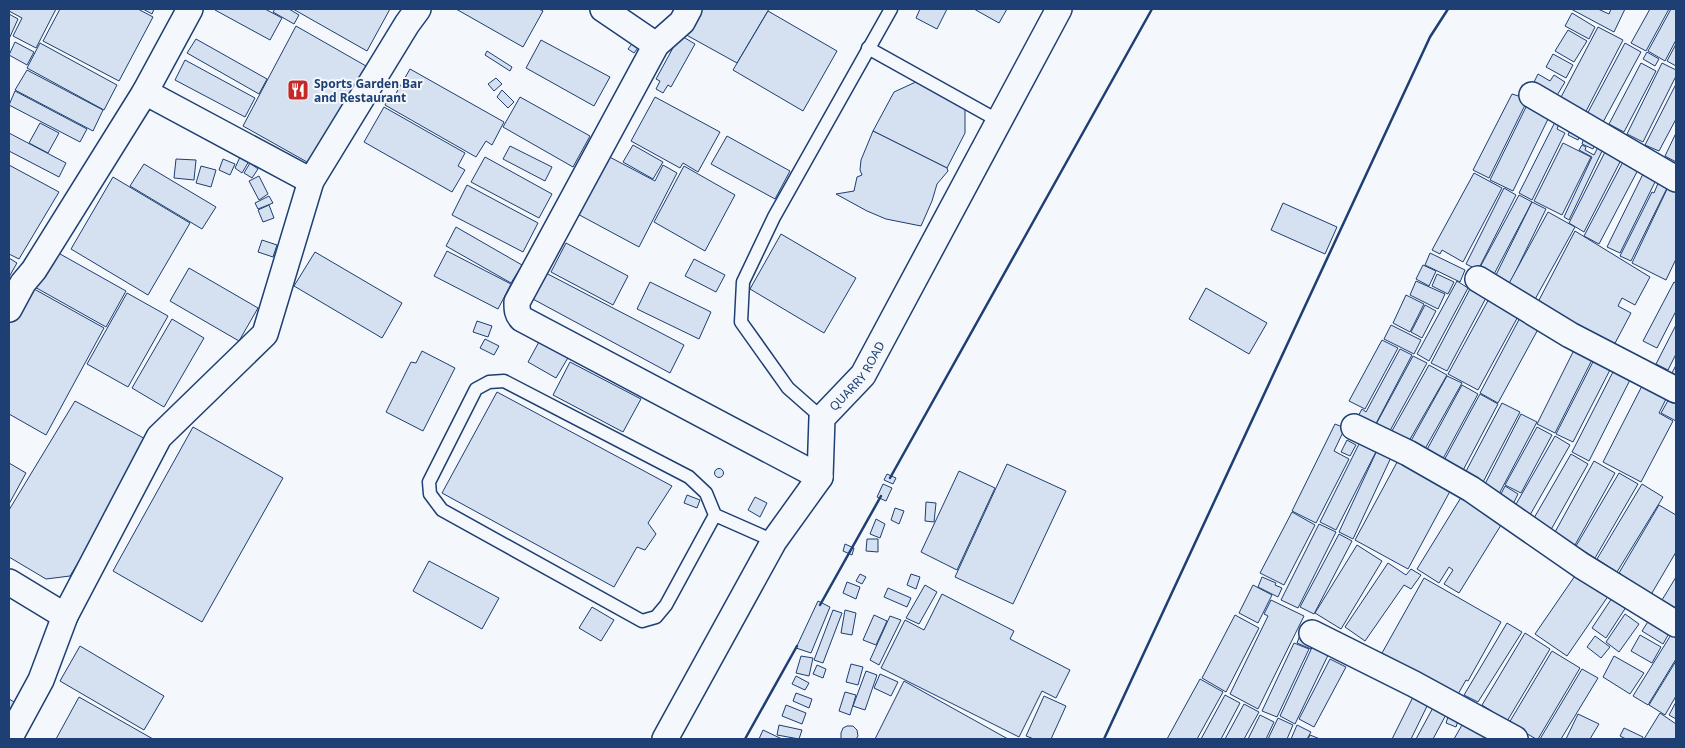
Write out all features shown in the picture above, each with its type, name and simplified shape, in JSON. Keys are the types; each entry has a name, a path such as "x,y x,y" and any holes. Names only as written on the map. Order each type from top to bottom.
{"street":[{"path":"9,309 23,283 34,270 145,92 190,9"},
{"path":"9,739 41,680 65,616 159,437 265,334 311,180 418,9"},
{"path":"603,9 656,46"},
{"path":"665,739 774,541 820,477 522,319 519,315 517,302 656,46 682,22 689,9"},
{"name":"QUARRY ROAD","path":"820,477 822,418 863,375 1059,9"},
{"path":"145,92 311,180"},
{"path":"1532,96 1676,179"},
{"path":"1478,279 1570,335 1676,390"},
{"path":"1354,427 1408,453 1471,489 1582,566 1676,624"},
{"path":"9,582 65,616"},
{"path":"1312,633 1414,684 1515,739"}],"lane":[{"path":"822,418 788,388 741,322 743,282 774,217 891,9"},
{"path":"868,48 999,121"},
{"path":"715,515 666,606 656,617 642,620 442,510 430,494 429,482 476,389 489,382 504,381 689,477 706,493 715,515 774,541"}],"building":[{"path":"9,9 56,9 36,48 13,36 22,18 9,11"},
{"path":"60,9 138,9 153,17 119,81 43,41"},
{"path":"143,9 154,9 152,14"},
{"path":"215,9 265,9 282,18 270,40"},
{"path":"275,9 289,9 299,15 294,24 273,12"},
{"path":"293,9 390,9 367,51"},
{"path":"456,9 539,9 543,11 523,47"},
{"path":"692,9 769,9 737,63 681,32"},
{"path":"920,9 947,9 937,29 916,18"},
{"path":"974,9 1007,9 999,23"},
{"path":"1571,9 1598,9 1609,14 1611,9 1625,9 1614,32"},
{"path":"1650,9 1669,9 1646,51 1631,43"},
{"path":"1671,9 1676,9 1676,40 1665,61 1648,51"},
{"path":"768,11 837,51 803,111 733,70"},
{"path":"1572,13 1595,27 1589,39 1565,26"},
{"path":"9,14 18,19 9,39"},
{"path":"296,26 373,70 327,150 307,162 243,126"},
{"path":"1598,27 1623,40 1583,117 1560,99"},
{"path":"1568,30 1587,41 1574,62 1555,51"},
{"path":"680,35 695,44 671,87 668,85 663,93 656,89 660,81 656,79"},
{"path":"196,39 267,79 259,94 187,53"},
{"path":"541,40 610,77 594,106 526,68"},
{"path":"634,41 640,45 634,53 628,49"},
{"path":"15,42 34,52 27,65 9,55"},
{"path":"40,43 117,85 104,110 27,68"},
{"path":"1625,43 1641,52 1602,124 1586,116"},
{"path":"1676,44 1676,66 1667,61"},
{"path":"487,51 512,67 510,71 485,55"},
{"path":"1647,52 1659,59 1655,66 1643,59"},
{"path":"1553,54 1573,65 1566,78 1546,67"},
{"path":"185,60 255,98 245,117 175,80"},
{"path":"1641,63 1656,71 1624,132 1609,124"},
{"path":"1662,63 1676,70 1676,76 1643,142 1627,134"},
{"path":"410,69 504,122 492,145 486,141 476,157 385,105 390,95 394,97"},
{"path":"27,70 103,110 93,131 15,90"},
{"path":"1538,74 1550,81 1554,75 1565,82 1556,97 1533,84"},
{"path":"496,78 502,84 494,91 488,84"},
{"path":"918,81 965,109 965,133 947,168 873,131 894,92"},
{"path":"1676,84 1676,119 1659,151 1645,145"},
{"path":"502,90 514,102 508,108 497,97"},
{"path":"15,91 87,129 80,142 9,105"},
{"path":"1512,94 1528,99 1489,178 1473,170"},
{"path":"520,97 590,136 573,167 503,127"},
{"path":"655,97 720,132 698,172 683,163 680,168 631,141"},
{"path":"1527,105 1549,117 1513,191 1490,180"},
{"path":"384,107 465,153 458,166 465,170 452,192 364,142"},
{"path":"1555,122 1559,124 1557,129 1565,133 1532,200 1519,193"},
{"path":"40,123 59,133 48,153 29,143"},
{"path":"1571,128 1581,133 1578,140 1568,135"},
{"path":"873,131 947,168 948,171 937,184 921,226 886,219 836,194 854,191 857,177 862,175 860,170 861,160"},
{"path":"9,133 66,163 59,177 9,151"},
{"path":"1676,133 1676,162 1665,156"},
{"path":"1585,135 1597,140 1593,149 1582,144"},
{"path":"727,136 790,171 775,199 711,164"},
{"path":"1563,143 1591,157 1562,215 1534,201"},
{"path":"633,145 663,162 653,179 623,162"},
{"path":"1582,145 1586,147 1585,150 1594,155 1598,147 1603,149 1569,220 1564,217 1592,157 1579,150"},
{"path":"510,146 552,167 545,181 503,159"},
{"path":"1605,152 1621,160 1584,232 1569,223"},
{"path":"602,153 655,181 663,165 677,173 639,247 572,211"},
{"path":"240,157 249,161 242,173 235,168"},
{"path":"485,157 552,194 539,218 471,182"},
{"path":"176,159 196,160 194,180 174,178"},
{"path":"223,159 235,164 230,175 219,170"},
{"path":"1624,160 1639,168 1599,244 1584,236"},
{"path":"250,163 258,169 252,178 244,173"},
{"path":"144,164 216,207 202,229 130,186"},
{"path":"9,165 59,192 19,259 9,254"},
{"path":"201,166 216,170 211,187 196,183"},
{"path":"684,166 735,195 705,251 654,222"},
{"path":"1474,173 1502,188 1463,262 1442,250 1440,254 1432,250"},
{"path":"1643,174 1656,180 1620,253 1607,247"},
{"path":"259,176 268,194 259,200 249,181"},
{"path":"113,177 190,223 148,295 71,249"},
{"path":"1659,181 1668,186 1631,261 1620,256"},
{"path":"467,185 538,223 523,252 452,215"},
{"path":"1669,185 1676,189 1676,259 1666,280 1632,263"},
{"path":"1504,188 1516,195 1478,270 1466,264"},
{"path":"1519,195 1532,202 1492,278 1478,271"},
{"path":"269,196 273,203 258,209 255,203"},
{"path":"1532,202 1546,209 1508,287 1494,279"},
{"path":"1283,203 1337,227 1325,254 1271,230"},
{"path":"269,205 274,218 263,222 258,210"},
{"path":"1548,212 1575,227 1534,301 1507,287"},
{"path":"456,227 522,265 511,283 446,246"},
{"path":"1575,231 1650,277 1635,305 1622,298 1618,306 1631,313 1613,347 1537,304"},
{"path":"781,234 856,278 824,333 750,289"},
{"path":"262,240 277,245 273,257 258,252"},
{"path":"566,243 628,276 613,305 551,272"},
{"path":"53,250 126,291 106,327 33,286"},
{"path":"447,251 511,284 498,309 434,276"},
{"path":"315,252 402,303 382,338 294,286"},
{"path":"1430,253 1465,270 1460,282 1425,265"},
{"path":"9,258 17,263 9,277"},
{"path":"694,259 725,275 716,292 685,276"},
{"path":"1423,265 1436,271 1429,286 1416,279"},
{"path":"189,268 258,308 239,341 170,301"},
{"path":"544,272 684,345 670,373 531,298"},
{"path":"1437,274 1454,282 1448,294 1432,286"},
{"path":"1416,281 1445,294 1438,309 1410,295"},
{"path":"1457,281 1468,288 1429,361 1417,354"},
{"path":"650,282 711,312 699,339 637,309"},
{"path":"1674,282 1676,283 1676,311 1657,348 1643,341"},
{"path":"27,285 104,328 46,435 9,414 9,319"},
{"path":"1471,287 1487,296 1447,371 1431,363"},
{"path":"1206,288 1267,323 1249,354 1189,319"},
{"path":"127,293 168,316 128,387 87,364"},
{"path":"1406,295 1424,304 1410,332 1393,323"},
{"path":"1491,295 1521,311 1478,390 1448,374"},
{"path":"1425,305 1436,311 1422,338 1411,332"},
{"path":"1523,312 1542,322 1498,403 1480,393"},
{"path":"172,319 204,338 164,407 132,388"},
{"path":"477,321 492,326 488,337 473,332"},
{"path":"1391,325 1421,340 1414,354 1384,339"},
{"path":"1676,325 1676,354 1668,370 1656,364"},
{"path":"485,339 499,346 494,355 480,348"},
{"path":"540,340 569,356 556,378 528,362"},
{"path":"1382,340 1398,348 1365,409 1349,401"},
{"path":"1577,344 1595,354 1555,433 1537,424"},
{"path":"1400,349 1412,355 1372,431 1355,422 1362,409 1366,412"},
{"path":"422,351 455,368 423,431 386,412 411,362 416,363"},
{"path":"1413,356 1427,363 1386,438 1373,430"},
{"path":"1596,356 1613,364 1573,442 1556,434"},
{"path":"570,362 641,399 623,432 553,395"},
{"path":"1429,365 1447,375 1405,448 1388,438"},
{"path":"1676,365 1676,380 1670,377"},
{"path":"1616,366 1633,374 1589,461 1572,452"},
{"path":"1447,376 1462,383 1421,456 1407,448"},
{"path":"1644,382 1668,395 1659,413 1673,421 1641,482 1603,462"},
{"path":"1462,385 1478,394 1439,466 1423,457"},
{"path":"497,392 672,486 648,523 656,534 645,550 637,547 614,587 442,493"},
{"path":"1480,394 1498,404 1460,476 1441,466"},
{"path":"1670,397 1676,400 1676,421 1661,413"},
{"path":"75,401 151,442 70,576 46,579 9,557 9,510"},
{"path":"1502,403 1520,412 1482,484 1464,475"},
{"path":"1521,414 1537,422 1499,494 1484,486"},
{"path":"1335,424 1345,428 1334,451 1349,459 1316,523 1292,511"},
{"path":"193,427 283,478 202,622 113,571"},
{"path":"1537,427 1552,435 1521,493 1505,485"},
{"path":"1364,434 1381,442 1336,530 1320,522"},
{"path":"1555,436 1570,445 1526,522 1511,513"},
{"path":"1347,440 1356,445 1350,456 1341,452"},
{"path":"1380,444 1394,451 1353,539 1339,532"},
{"path":"1402,453 1455,482 1408,569 1355,540"},
{"path":"1571,454 1588,464 1548,535 1530,525"},
{"path":"1594,461 1615,473 1575,545 1554,534"},
{"path":"9,463 26,473 9,504"},
{"path":"1007,464 1066,491 1013,604 955,577"},
{"path":"719,469 723,473 719,477 715,473"},
{"path":"959,471 995,488 957,570 921,552"},
{"path":"1619,473 1638,484 1595,558 1576,546"},
{"path":"887,474 896,478 893,484 884,480"},
{"path":"883,484 892,488 886,501 877,497"},
{"path":"1642,484 1663,497 1617,572 1597,559"},
{"path":"1505,486 1518,494 1513,504 1500,496"},
{"path":"1465,491 1506,517 1459,593 1444,584 1453,570 1449,567 1439,583 1417,569"},
{"path":"687,495 700,500 697,508 684,503"},
{"path":"755,497 767,503 760,517 748,510"},
{"path":"926,502 936,503 934,522 925,521"},
{"path":"1659,505 1676,515 1676,552 1649,598 1618,579 1621,574 1619,573"},
{"path":"895,508 904,511 899,524 891,520"},
{"path":"1292,512 1315,525 1284,585 1260,573"},
{"path":"876,519 885,524 880,538 870,534"},
{"path":"1319,524 1336,532 1298,608 1281,600"},
{"path":"1339,534 1352,541 1314,614 1300,607"},
{"path":"867,539 878,539 878,552 866,551"},
{"path":"845,544 854,548 852,555 843,551"},
{"path":"1357,545 1382,561 1341,629 1315,613"},
{"path":"429,561 499,598 482,629 413,591"},
{"path":"1388,563 1406,575 1411,569 1421,575 1411,589 1404,585 1365,641 1345,627"},
{"path":"1579,570 1611,592 1567,656 1535,634"},
{"path":"860,574 866,577 862,584 856,581"},
{"path":"911,574 920,577 916,589 907,585"},
{"path":"1262,577 1282,588 1278,597 1258,587"},
{"path":"1676,577 1676,608 1662,600"},
{"path":"1424,578 1501,622 1468,681 1466,680 1457,696 1382,653"},
{"path":"847,582 860,587 856,599 843,593"},
{"path":"925,585 937,592 919,624 906,618"},
{"path":"1253,585 1272,595 1258,623 1239,613"},
{"path":"888,588 911,598 907,607 884,597"},
{"path":"1616,592 1630,601 1606,638 1592,628"},
{"path":"942,594 1014,631 1010,639 1070,670 1056,698 1042,691 1019,737 881,668 905,620 924,630"},
{"path":"1271,600 1304,616 1258,709 1230,694 1268,616 1264,614"},
{"path":"818,601 830,607 811,653 796,648"},
{"path":"592,607 614,620 601,641 579,628"},
{"path":"833,610 842,613 823,663 814,660"},
{"path":"845,610 856,613 852,635 841,633"},
{"path":"1625,614 1639,624 1619,652 1606,642"},
{"path":"874,615 887,621 876,645 863,640"},
{"path":"1235,615 1259,628 1226,692 1202,678"},
{"path":"890,616 901,620 879,665 870,660"},
{"path":"1651,617 1671,630 1663,644 1642,631"},
{"path":"1507,623 1522,632 1478,702 1464,695"},
{"path":"1674,630 1676,631 1676,659 1648,705 1633,696"},
{"path":"1525,633 1550,649 1506,723 1482,705"},
{"path":"1300,635 1314,640 1311,649 1297,643"},
{"path":"1640,635 1661,647 1652,663 1631,651"},
{"path":"1595,636 1610,647 1601,658 1587,647"},
{"path":"1315,641 1331,649 1295,724 1280,716"},
{"path":"1294,643 1309,649 1277,717 1262,711"},
{"path":"80,646 164,696 144,730 60,681"},
{"path":"1552,651 1580,668 1538,739 1536,739 1509,723"},
{"path":"801,656 813,658 809,676 796,673"},
{"path":"1614,656 1644,673 1630,694 1603,677"},
{"path":"1330,659 1346,667 1314,727 1299,719"},
{"path":"1676,661 1676,696 1665,715 1649,705"},
{"path":"851,664 863,667 858,685 846,682"},
{"path":"817,665 826,669 823,678 813,674"},
{"path":"1582,669 1598,678 1561,739 1540,739"},
{"path":"866,671 877,675 865,710 853,706"},
{"path":"880,674 898,682 891,696 874,688"},
{"path":"796,676 809,683 805,690 792,684"},
{"path":"1200,679 1223,692 1197,739 1167,739"},
{"path":"904,681 1008,739 875,739"},
{"path":"1416,691 1431,698 1411,739 1392,739"},
{"path":"845,692 856,695 850,715 839,711"},
{"path":"796,693 812,699 809,708 793,701"},
{"path":"1225,695 1240,703 1221,739 1201,739"},
{"path":"1044,696 1066,706 1051,739 1034,739 1026,736"},
{"path":"79,697 153,739 56,739"},
{"path":"9,699 16,703 9,717"},
{"path":"1676,702 1676,719 1669,715"},
{"path":"1244,704 1259,712 1244,739 1225,739"},
{"path":"1435,704 1448,711 1433,739 1416,739"},
{"path":"786,705 806,713 802,724 782,716"},
{"path":"1660,713 1676,724 1676,739 1644,739"},
{"path":"1449,714 1459,718 1456,727 1446,723"},
{"path":"1578,714 1599,724 1590,739 1566,739"},
{"path":"1260,715 1274,722 1266,739 1248,739"},
{"path":"1278,718 1293,725 1287,739 1268,739"},
{"path":"1466,718 1502,739 1454,739"},
{"path":"779,725 802,730 799,739 777,735"},
{"path":"1297,725 1311,732 1307,739 1291,739"},
{"path":"853,726 857,730 858,736 856,739 841,739 843,728"},
{"path":"1624,728 1643,737 1642,739 1626,739 1620,736"},
{"path":"763,730 782,739 759,739"},
{"path":"1310,735 1320,739 1308,739"}],"wall":[{"path":"890,478 1152,9"},
{"path":"1104,739 1430,37 1448,9"},
{"path":"820,605 881,496"},
{"path":"745,739 797,646"}],"place":[{"name":"Sports Garden Bar and Restaurant","path":"298,90"}]}
